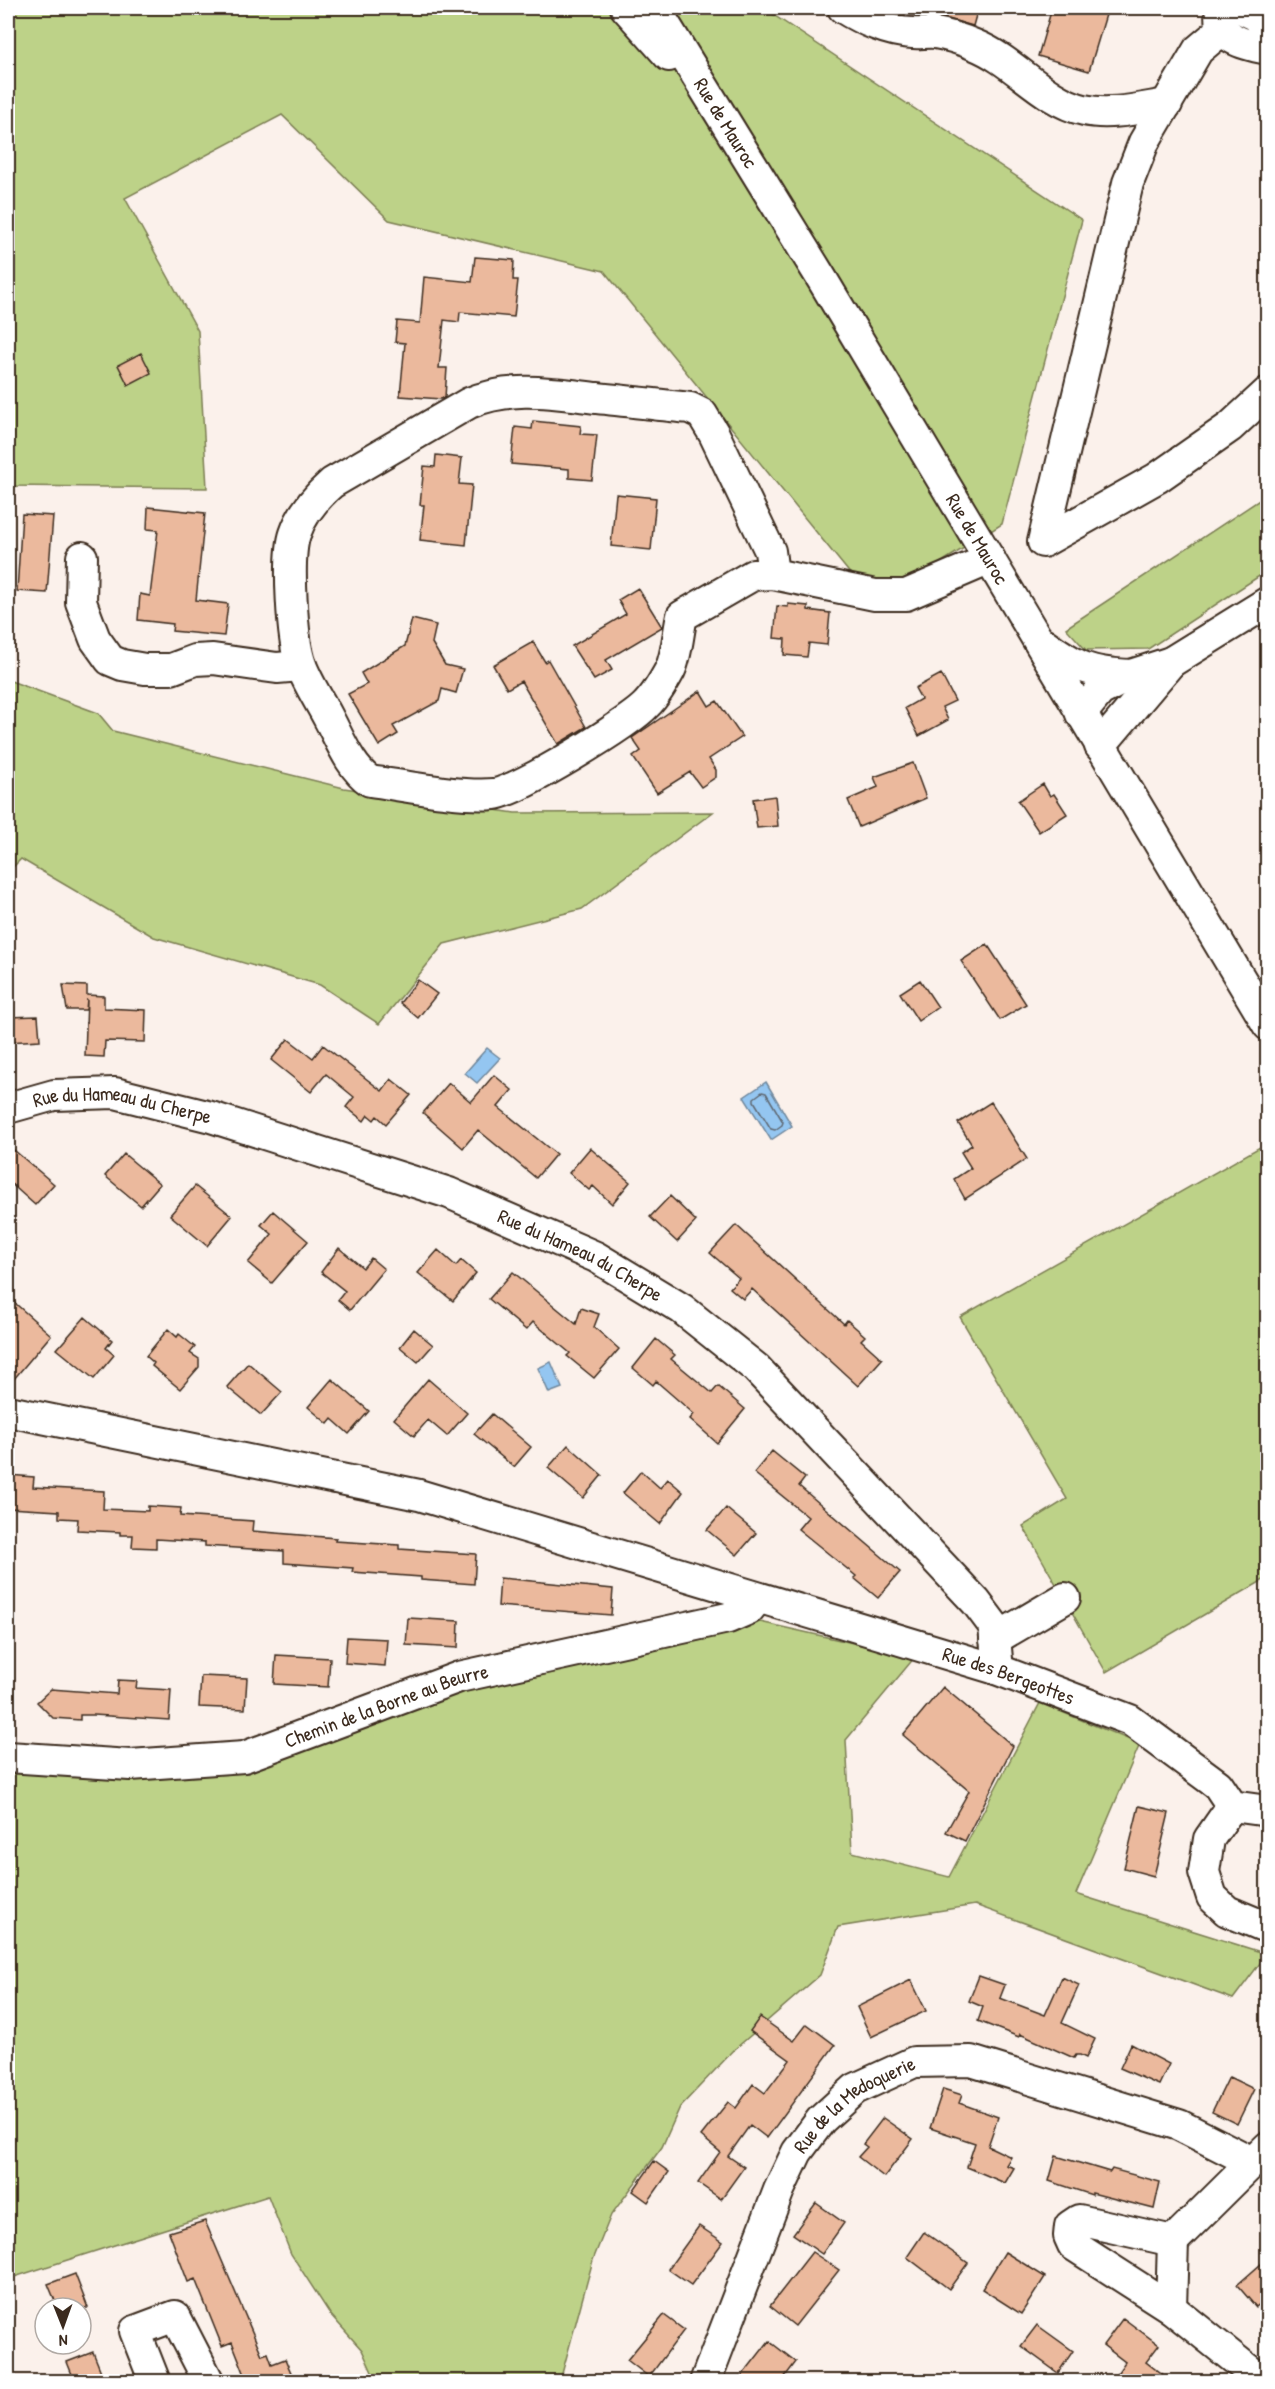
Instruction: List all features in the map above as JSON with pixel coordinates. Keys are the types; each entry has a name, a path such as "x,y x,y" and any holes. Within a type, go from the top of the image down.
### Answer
{"street":[{"path":"626,8 668,56 684,55"},
{"name":"Rue de Mauroc","path":"655,8 990,559 1268,1025"},
{"path":"843,8 871,22 910,33 934,33 973,44 1012,65 1048,94 1068,105 1088,111 1112,111 1167,104"},
{"path":"1226,12 1198,50 1144,142 1128,183 1043,543 1157,478 1230,427 1268,392"},
{"path":"1226,12 1257,15 1267,31"},
{"path":"1226,12 1233,39 1268,49"},
{"path":"772,573 770,551 714,434 702,414 690,408 538,391 495,394 468,403 332,483 318,495 303,515 294,535 291,556 294,639 301,666 361,775 370,781 494,794 510,790 547,770 626,722 648,704 671,668 682,616 753,575 772,573 875,595 906,595 990,559"},
{"path":"82,557 81,602 95,639 110,660 122,665 145,669 171,669 195,660 213,659 277,668 301,666"},
{"path":"1081,714 1100,691 1131,675 1171,662 1268,602"},
{"path":"1037,639 1071,663 1100,674 1131,675"},
{"path":"1100,746 1171,662"},
{"name":"Rue du Hameau du Cherpe","path":"8,1108 54,1095 115,1093 211,1117 449,1193 596,1257 682,1309 756,1368 976,1602 994,1626 996,1670"},
{"path":"8,1411 419,1495 758,1598"},
{"name":"Rue des Bergeottes","path":"758,1598 996,1670 1130,1720 1218,1785 1232,1806"},
{"name":"Chemin de la Borne au Beurre","path":"8,1757 130,1765 244,1757 459,1677 728,1618 749,1609 758,1598"},
{"path":"995,1639 1065,1599"},
{"path":"1268,1811 1232,1806 1209,1839 1204,1872 1212,1897 1227,1911 1268,1928"},
{"name":"Rue de la Medoquerie","path":"705,2382 779,2190 797,2152 821,2120 855,2089 914,2062 971,2061 1179,2126 1260,2155"},
{"path":"1171,2308 1173,2241 1260,2155"},
{"path":"1173,2241 1079,2220 1070,2226 1069,2236 1073,2245 1171,2308 1258,2374"},
{"path":"155,2382 135,2331 175,2316 209,2382"}],"green space":[{"path":"8,8 763,8 1082,220 1002,524 907,584 852,576 604,271 389,220 282,115 125,198 198,331 207,488 8,486"},
{"path":"1267,495 1267,571 1148,649 1086,650 1066,628"},
{"path":"8,680 98,713 113,731 344,788 515,813 713,812 582,909 444,944 379,1024 320,985 154,937 21,859 8,872"},
{"path":"1267,1143 1267,1578 1106,1672 1023,1526 1067,1499 960,1317"},
{"path":"760,1622 915,1657 846,1740 852,1852 949,1877 1040,1703 1140,1744 1076,1894 1267,1954 1233,1999 975,1905 838,1927 820,1975 735,2049 680,2107 662,2147 611,2215 593,2260 560,2381 376,2381 362,2350 330,2314 291,2254 268,2196 8,2279 8,1757 244,1757 459,1677"}],"water":[{"path":"487,1048 500,1058 477,1083 465,1073"},
{"path":"766,1082 792,1126 771,1140 744,1097"},
{"path":"551,1362 562,1388 549,1393 538,1368"}],"building":[{"path":"907,8 978,8 973,26 938,16 919,16 906,12"},
{"path":"1052,8 1108,8 1089,71 1038,56"},
{"path":"475,257 514,260 513,280 518,280 514,317 460,312 459,322 444,320 439,368 447,368 445,397 441,399 400,396 405,343 395,342 397,321 420,323 424,277 472,282"},
{"path":"141,353 151,373 128,385 118,365"},
{"path":"533,421 581,426 580,434 597,435 592,480 569,478 569,469 511,464 515,427 532,429"},
{"path":"436,455 462,458 459,484 472,485 466,545 420,540 424,505 420,505 424,466 435,467"},
{"path":"616,494 656,498 651,550 611,546"},
{"path":"148,507 205,513 196,600 228,604 224,636 172,631 173,624 138,620 140,594 150,596 158,530 147,529"},
{"path":"22,514 53,516 47,593 17,591"},
{"path":"638,588 662,627 606,660 612,670 594,680 572,646 626,614 618,600"},
{"path":"788,604 808,606 808,610 830,613 827,645 809,643 807,657 784,655 785,639 774,638 777,606 788,607"},
{"path":"412,619 436,625 432,643 445,665 463,669 456,693 442,689 439,701 393,726 398,734 379,746 348,694 367,684 361,673 405,646"},
{"path":"533,642 545,662 548,660 586,727 558,744 521,681 507,689 493,665"},
{"path":"941,674 955,701 942,707 948,720 919,736 905,708 921,699 915,688"},
{"path":"700,691 709,706 717,701 742,737 709,759 716,770 716,777 701,787 690,772 657,793 633,757 641,751 632,738"},
{"path":"913,763 926,798 859,827 848,800 878,787 874,777"},
{"path":"1043,784 1050,796 1054,794 1067,814 1039,832 1018,801"},
{"path":"775,796 778,826 757,828 753,799"},
{"path":"987,944 1026,1004 1000,1020 961,961"},
{"path":"418,980 437,994 418,1018 400,1003"},
{"path":"920,980 938,1007 918,1021 900,993"},
{"path":"63,985 87,986 87,995 104,996 104,1008 146,1010 145,1042 105,1041 104,1057 85,1056 87,999 86,1010 67,1010"},
{"path":"38,1016 40,1040 8,1042 8,1017"},
{"path":"288,1039 313,1058 323,1045 382,1091 391,1079 411,1095 386,1124 377,1116 374,1120 368,1115 364,1121 346,1107 354,1097 326,1074 311,1092 271,1060"},
{"path":"494,1075 512,1090 498,1107 556,1154 536,1178 478,1130 463,1148 423,1113 449,1083 471,1102"},
{"path":"991,1102 1027,1159 965,1199 954,1179 971,1168 961,1152 972,1145 958,1123"},
{"path":"8,1145 54,1184 35,1205 8,1181"},
{"path":"590,1148 630,1182 612,1204 593,1186 589,1190 569,1173"},
{"path":"124,1154 160,1184 141,1206 105,1176"},
{"path":"195,1186 232,1216 207,1246 170,1215"},
{"path":"670,1196 696,1221 677,1242 650,1217"},
{"path":"273,1211 308,1241 272,1283 248,1263 272,1234 261,1225"},
{"path":"736,1225 844,1324 847,1320 865,1336 861,1340 882,1359 858,1386 752,1289 743,1299 730,1288 739,1278 710,1253"},
{"path":"339,1248 363,1268 371,1258 384,1269 350,1310 338,1300 345,1291 321,1272"},
{"path":"438,1250 456,1266 461,1260 476,1273 453,1301 418,1273"},
{"path":"513,1272 576,1324 581,1308 599,1314 594,1327 619,1349 594,1378 567,1356 570,1353 533,1322 526,1330 489,1299"},
{"path":"8,1297 51,1335 8,1386"},
{"path":"85,1317 112,1340 106,1348 114,1355 94,1379 57,1349"},
{"path":"168,1329 177,1337 179,1334 195,1347 190,1353 199,1359 199,1367 180,1389 152,1366 154,1363 146,1356"},
{"path":"414,1329 433,1345 418,1362 400,1347"},
{"path":"656,1339 675,1355 671,1359 712,1393 718,1386 745,1409 717,1443 690,1419 694,1414 656,1381 653,1385 633,1368"},
{"path":"248,1363 282,1392 261,1415 227,1387"},
{"path":"332,1379 369,1411 349,1434 332,1419 328,1424 308,1407"},
{"path":"428,1379 467,1413 447,1436 428,1420 414,1436 394,1419"},
{"path":"492,1414 531,1447 514,1467 474,1434"},
{"path":"568,1445 602,1475 583,1498 548,1468"},
{"path":"772,1451 805,1478 799,1486 900,1572 878,1598 854,1578 856,1576 798,1529 808,1517 754,1473"},
{"path":"641,1471 660,1488 668,1479 683,1492 660,1524 623,1493"},
{"path":"8,1475 34,1477 33,1487 104,1491 103,1509 148,1511 148,1506 181,1508 180,1516 253,1521 252,1531 336,1538 335,1541 399,1545 399,1549 476,1554 474,1584 352,1572 353,1568 284,1563 284,1551 205,1546 205,1542 156,1539 156,1548 132,1547 133,1535 120,1535 120,1532 77,1530 78,1519 59,1518 59,1511 8,1508"},
{"path":"726,1508 756,1533 737,1555 707,1530"},
{"path":"500,1578 613,1589 611,1615 498,1606"},
{"path":"408,1618 459,1621 458,1648 406,1645"},
{"path":"347,1637 387,1639 385,1666 345,1663"},
{"path":"276,1655 330,1658 328,1687 274,1684"},
{"path":"201,1676 247,1678 245,1709 199,1707"},
{"path":"118,1680 137,1681 136,1688 171,1690 169,1720 94,1715 80,1715 80,1720 53,1718 37,1702 51,1689 117,1694"},
{"path":"943,1687 1013,1746 965,1841 946,1832 969,1791 903,1735"},
{"path":"1139,1806 1169,1813 1154,1876 1124,1868"},
{"path":"979,1976 1005,1985 1000,1998 1045,2015 1062,1977 1079,1985 1062,2023 1095,2039 1086,2058 1076,2055 1074,2058 1020,2034 1019,2037 978,2021 983,2007 969,2001"},
{"path":"911,1980 926,2011 871,2037 857,2007"},
{"path":"760,2017 794,2041 807,2024 835,2045 767,2138 750,2125 728,2156 744,2167 721,2199 698,2183 720,2152 701,2136 728,2102 736,2108 753,2084 765,2093 790,2060 750,2031"},
{"path":"1131,2044 1169,2064 1159,2085 1120,2068"},
{"path":"1229,2077 1254,2089 1237,2124 1212,2112"},
{"path":"943,2089 962,2095 959,2103 998,2117 988,2146 1011,2157 1006,2165 1014,2168 1005,2183 967,2167 975,2143 930,2128"},
{"path":"883,2118 913,2139 884,2177 858,2157 867,2147 863,2144"},
{"path":"1056,2156 1110,2172 1112,2169 1160,2182 1154,2209 1092,2193 1092,2195 1049,2181"},
{"path":"654,2161 669,2172 648,2202 633,2191"},
{"path":"816,2203 844,2223 822,2254 793,2234"},
{"path":"205,2221 262,2355 268,2353 272,2364 285,2359 292,2375 279,2382 232,2382 245,2375 232,2342 222,2346 195,2279 188,2282 169,2232"},
{"path":"699,2226 723,2242 691,2285 668,2269"},
{"path":"924,2232 968,2263 949,2289 907,2257"},
{"path":"812,2252 839,2270 795,2326 770,2306"},
{"path":"1005,2252 1045,2277 1021,2314 982,2289"},
{"path":"1268,2258 1268,2297 1256,2307 1237,2285"},
{"path":"75,2274 83,2296 53,2296 48,2284"},
{"path":"664,2315 684,2330 649,2377 627,2360"},
{"path":"1123,2318 1159,2345 1146,2362 1172,2382 1111,2382 1125,2362 1103,2345"},
{"path":"1037,2325 1073,2351 1058,2373 1021,2346"},
{"path":"769,2341 796,2362 781,2382 737,2382"},
{"path":"93,2352 105,2382 75,2382 67,2362 83,2356 93,2356"}]}
